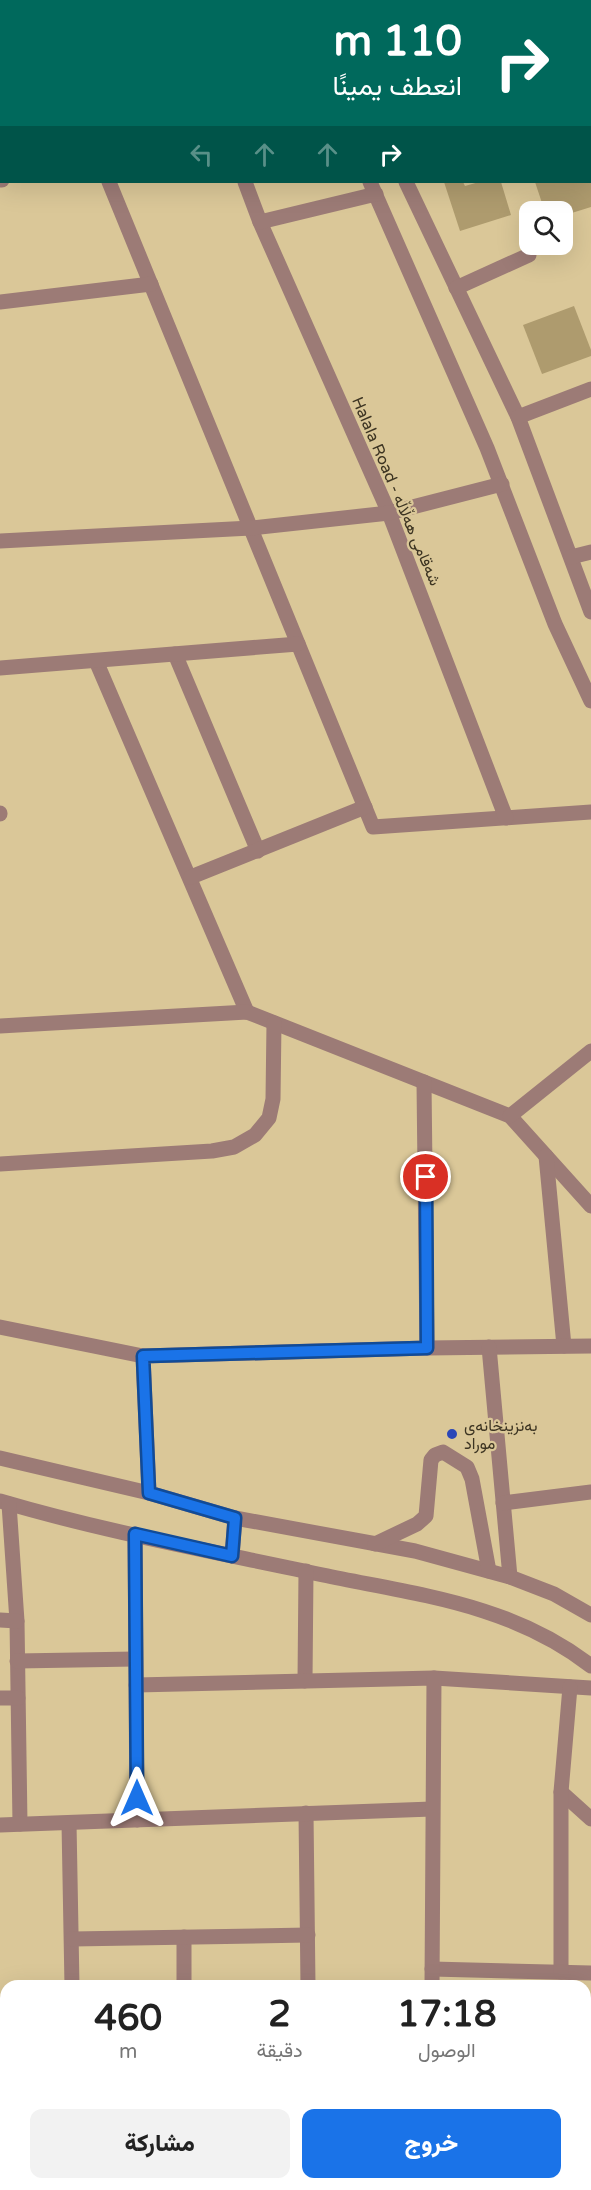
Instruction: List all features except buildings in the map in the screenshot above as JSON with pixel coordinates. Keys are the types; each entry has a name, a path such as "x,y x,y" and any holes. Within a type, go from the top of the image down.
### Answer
{"street":[{"path":"109,183 373,827 591,812"},
{"name":"Halala Road - شەقامی هەڵاڵە","path":"245,183 260,222 389,513 506,818"},
{"path":"406,183 518,417 591,612"},
{"path":"260,222 373,188 502,484 555,624 591,701"},
{"path":"456,288 529,255"},
{"path":"0,302 151,284"},
{"path":"518,417 591,389"},
{"path":"0,541 251,528 389,513 502,484"},
{"path":"571,556 591,552"},
{"path":"0,668 298,644"},
{"path":"175,654 258,850"},
{"path":"96,661 191,877 247,1012"},
{"path":"191,877 365,807"},
{"path":"0,1026 247,1012 510,1116 591,1206"},
{"path":"0,1164 212,1151 234,1147 255,1135 269,1118 273,1099 274,1023"},
{"path":"510,1116 591,1051"},
{"path":"424,1082 427,1348"},
{"path":"546,1156 564,1346"},
{"path":"0,1327 143,1356 591,1346"},
{"path":"489,1347 510,1576"},
{"path":"143,1356 149,1493"},
{"path":"375,1544 417,1524 426,1516 431,1460 435,1455 443,1452 466,1467 472,1479 489,1571"},
{"path":"0,1458 149,1493 235,1518 415,1551 510,1576 554,1594 591,1615"},
{"path":"503,1503 591,1492"},
{"path":"20,1824 17,1621 5,1509 135,1534 461,1604 502,1616 542,1634 571,1650 591,1666"},
{"path":"232,1556 235,1518"},
{"path":"135,1534 137,1820"},
{"path":"305,1681 306,1571"},
{"path":"0,1620 17,1621"},
{"path":"17,1661 135,1659"},
{"path":"136,1685 434,1678 591,1688"},
{"path":"432,1980 434,1678"},
{"path":"561,1972 561,1792 570,1687"},
{"path":"0,1698 18,1698"},
{"path":"561,1792 591,1819"},
{"path":"0,1825 432,1809"},
{"path":"306,1814 308,1980"},
{"path":"69,1822 72,1980"},
{"path":"72,1939 308,1935"},
{"path":"184,1937 184,1980"},
{"path":"432,1969 591,1973"}],"place":[{"name":"بەنزینخانەی موراد","path":"452,1434"}],"route":[{"path":"137,1798 135,1534 232,1556 235,1518 149,1493 143,1356 427,1348 426,1177"}]}
